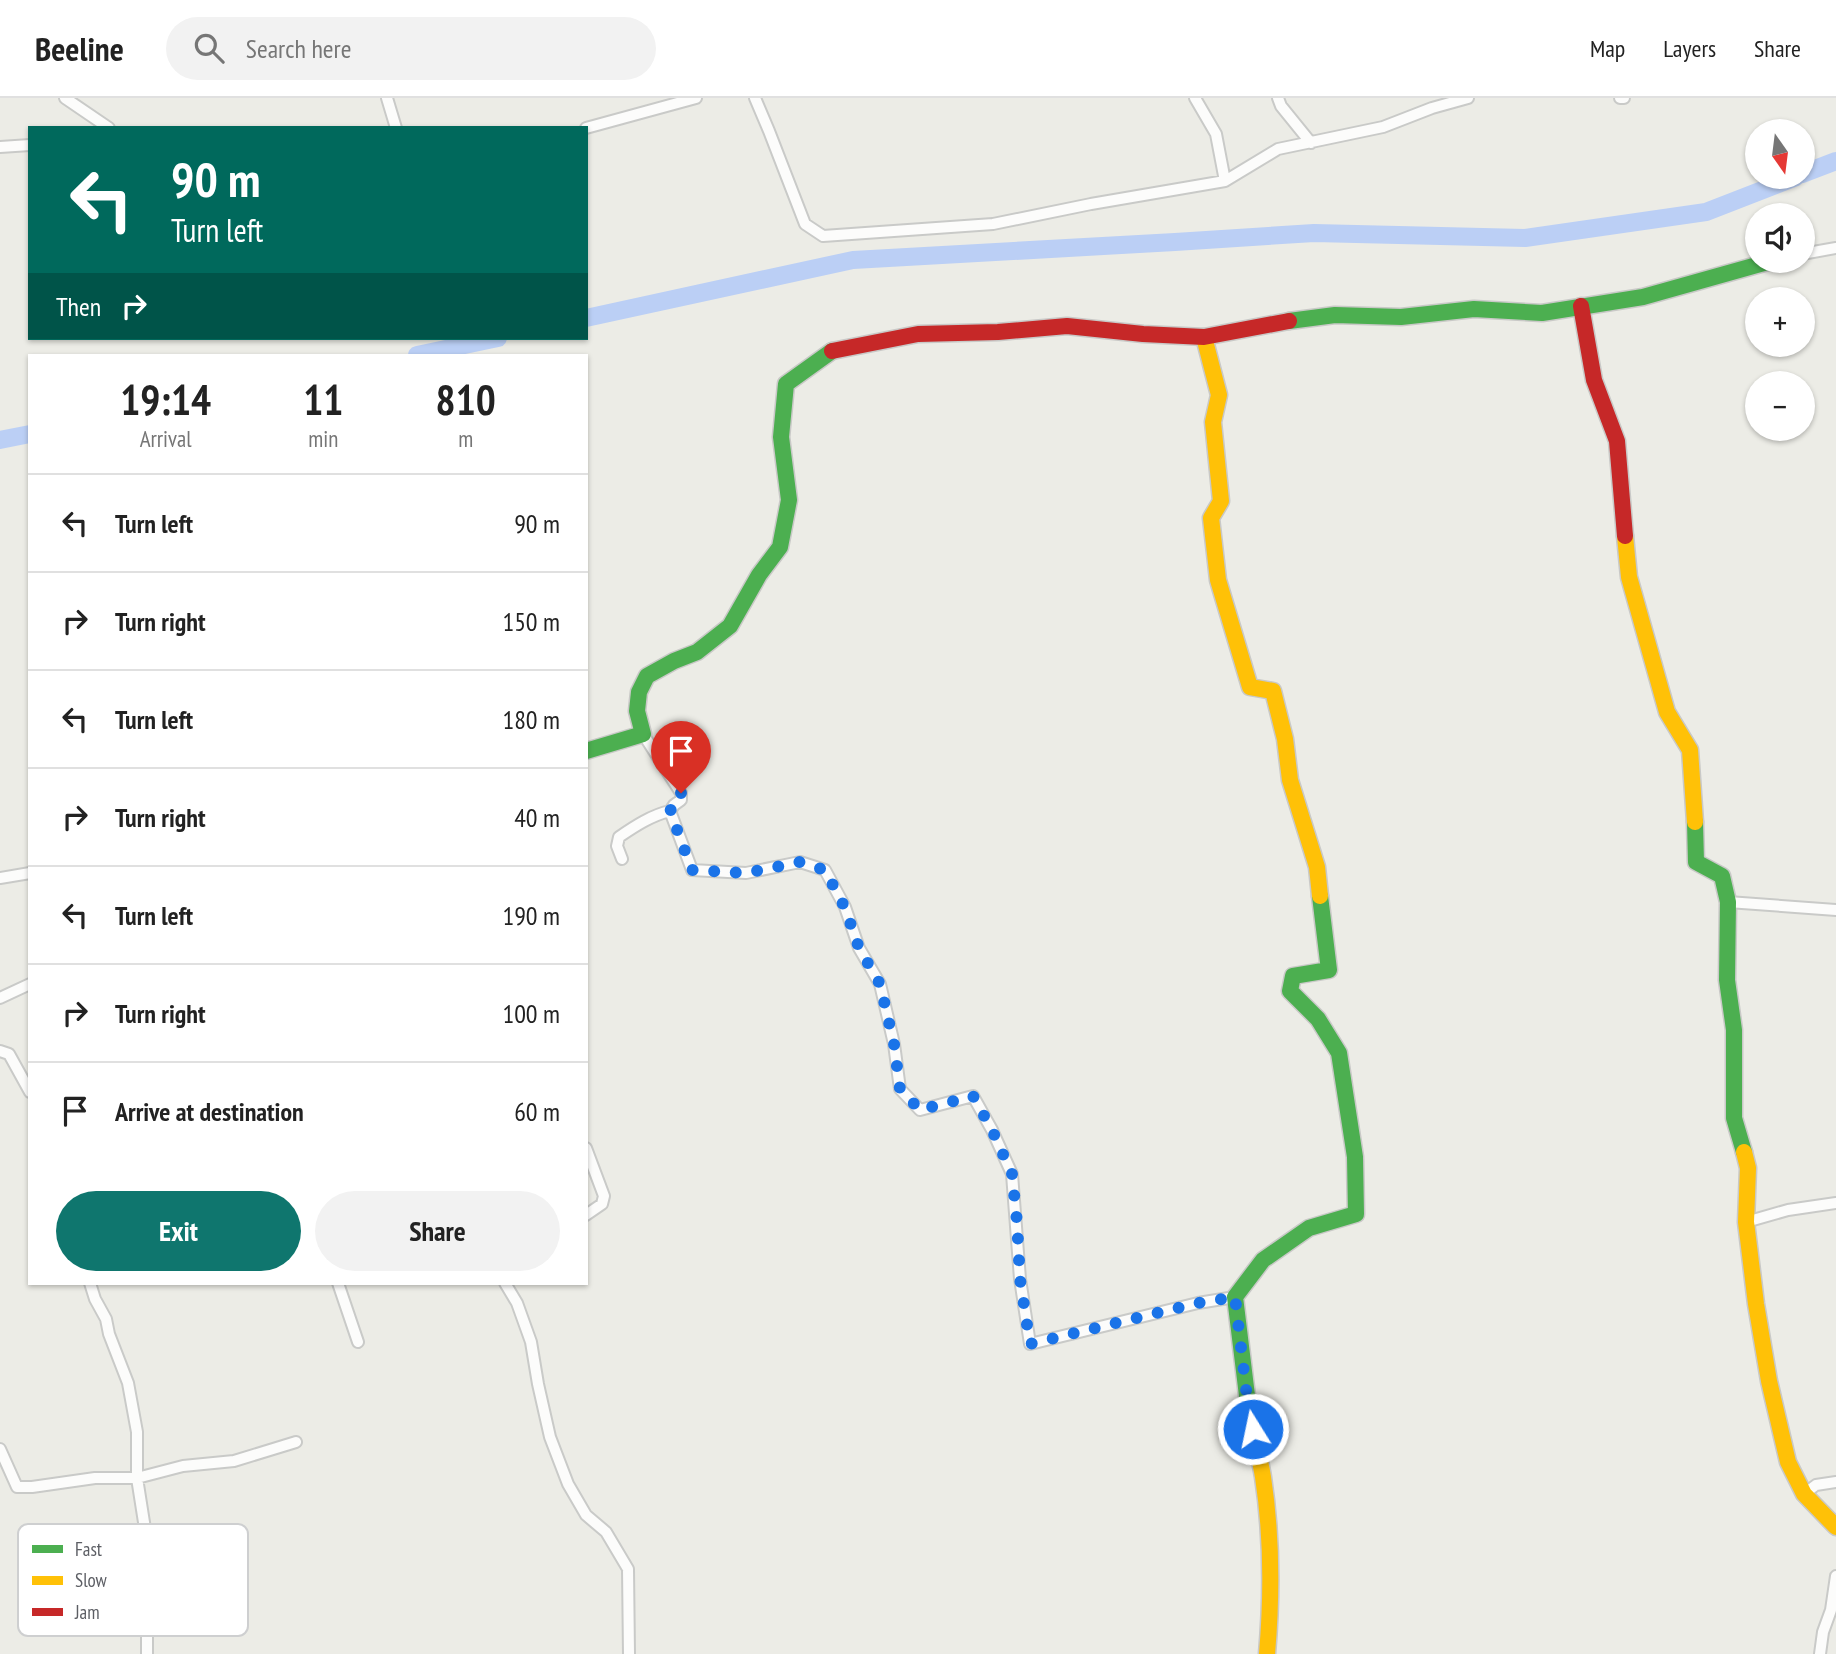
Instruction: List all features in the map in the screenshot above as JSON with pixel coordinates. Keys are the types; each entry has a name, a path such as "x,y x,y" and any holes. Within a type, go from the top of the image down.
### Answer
{"street":[{"path":"65,98 106,126"},
{"path":"387,98 395,126"},
{"path":"588,127 695,98"},
{"path":"755,98 805,224 823,236 993,223 1225,181 1278,149 1382,127 1468,98"},
{"path":"1195,98 1216,134 1225,181"},
{"path":"1278,98 1281,106 1311,142"},
{"path":"0,147 28,145"},
{"path":"1815,252 1836,248"},
{"path":"622,859 617,846 619,837 646,820 670,811 681,800 681,793 643,734 637,711 639,692 647,676 697,652 730,626 759,575 780,547 789,500 781,437 786,384 831,351 918,334 998,332 1067,326 1204,337 1268,324 1335,315 1401,317 1474,309 1542,313 1643,296 1745,268"},
{"path":"1581,306 1594,380 1617,441 1629,577 1667,712 1690,750 1696,862 1722,876 1728,902 1727,980 1734,1030 1734,1118 1748,1168 1746,1222 1769,1381 1788,1462 1804,1494 1836,1527"},
{"path":"670,811 692,870 746,873 800,862 825,870 845,908 859,948 880,984 894,1044 900,1089 920,1110 973,1096 1012,1174 1020,1279 1030,1344 1198,1303 1235,1297 1263,1260 1309,1228 1356,1214 1355,1157 1339,1053 1318,1019 1290,991 1293,976 1329,970 1317,867 1290,780 1285,740 1273,691 1250,687 1218,580 1210,518 1221,501 1213,422 1219,395 1204,337"},
{"path":"588,750 643,734"},
{"path":"0,878 28,873"},
{"path":"1728,902 1836,910"},
{"path":"0,998 28,985"},
{"path":"0,1051 9,1054 28,1088"},
{"path":"588,1153 604,1196 603,1204 588,1214"},
{"path":"1746,1222 1788,1210 1836,1203"},
{"path":"91,1285 106,1319 128,1383 137,1432 137,1478 144,1524"},
{"path":"339,1285 359,1342"},
{"path":"506,1285 517,1303 531,1342 537,1384 550,1437 568,1484 586,1515 606,1532 628,1569 629,1654"},
{"path":"1235,1297 1248,1406 1263,1477 1270,1551 1271,1610 1267,1654"},
{"path":"0,1449 17,1487 32,1487 95,1478 137,1478 183,1466 234,1461 296,1442"},
{"path":"1804,1494 1816,1485 1836,1482"},
{"path":"1820,1654 1836,1576"},
{"path":"1823,1632 1836,1631"},
{"path":"147,1636 147,1654"}],"waterway":[{"path":"1815,169 1836,161"},
{"path":"588,318 853,260 1314,233 1525,238 1706,212 1765,189"},
{"path":"422,354 488,340"},
{"path":"0,440 28,434"}],"traffic: fast":[{"path":"1289,321 1335,315 1401,317 1474,309 1542,313 1643,297 1745,268"},
{"path":"588,750 643,734 637,711 639,692 647,676 697,652 730,626 759,575 780,547 789,500 781,437 786,384 832,351"},
{"path":"1695,822 1696,862 1722,876 1728,902 1727,980 1734,1030 1734,1118 1744,1152"},
{"path":"1248,1404 1235,1297 1263,1260 1309,1228 1356,1214 1355,1157 1339,1053 1318,1019 1290,991 1293,976 1329,970 1320,896"}],"traffic: slow":[{"path":"1204,337 1219,395 1213,422 1221,501 1211,518 1218,580 1250,687 1273,691 1285,739 1290,780 1317,867 1320,896"},
{"path":"1625,536 1629,577 1667,712 1690,750 1695,822"},
{"path":"1744,1152 1748,1168 1746,1222 1756,1304 1769,1381 1788,1462 1804,1494 1836,1527"},
{"path":"1248,1404 1263,1477 1270,1543 1267,1654"}],"traffic: jam":[{"path":"1581,306 1594,380 1617,441 1625,536"},
{"path":"832,351 918,334 998,332 1067,326 1204,337 1289,321"}],"route":[{"path":"681,793 681,800 670,811 692,870 746,873 800,862 825,870 845,908 859,948 880,984 894,1044 900,1089 920,1110 973,1096 1012,1174 1020,1279 1030,1344 1198,1303 1235,1297 1253,1429"}]}
